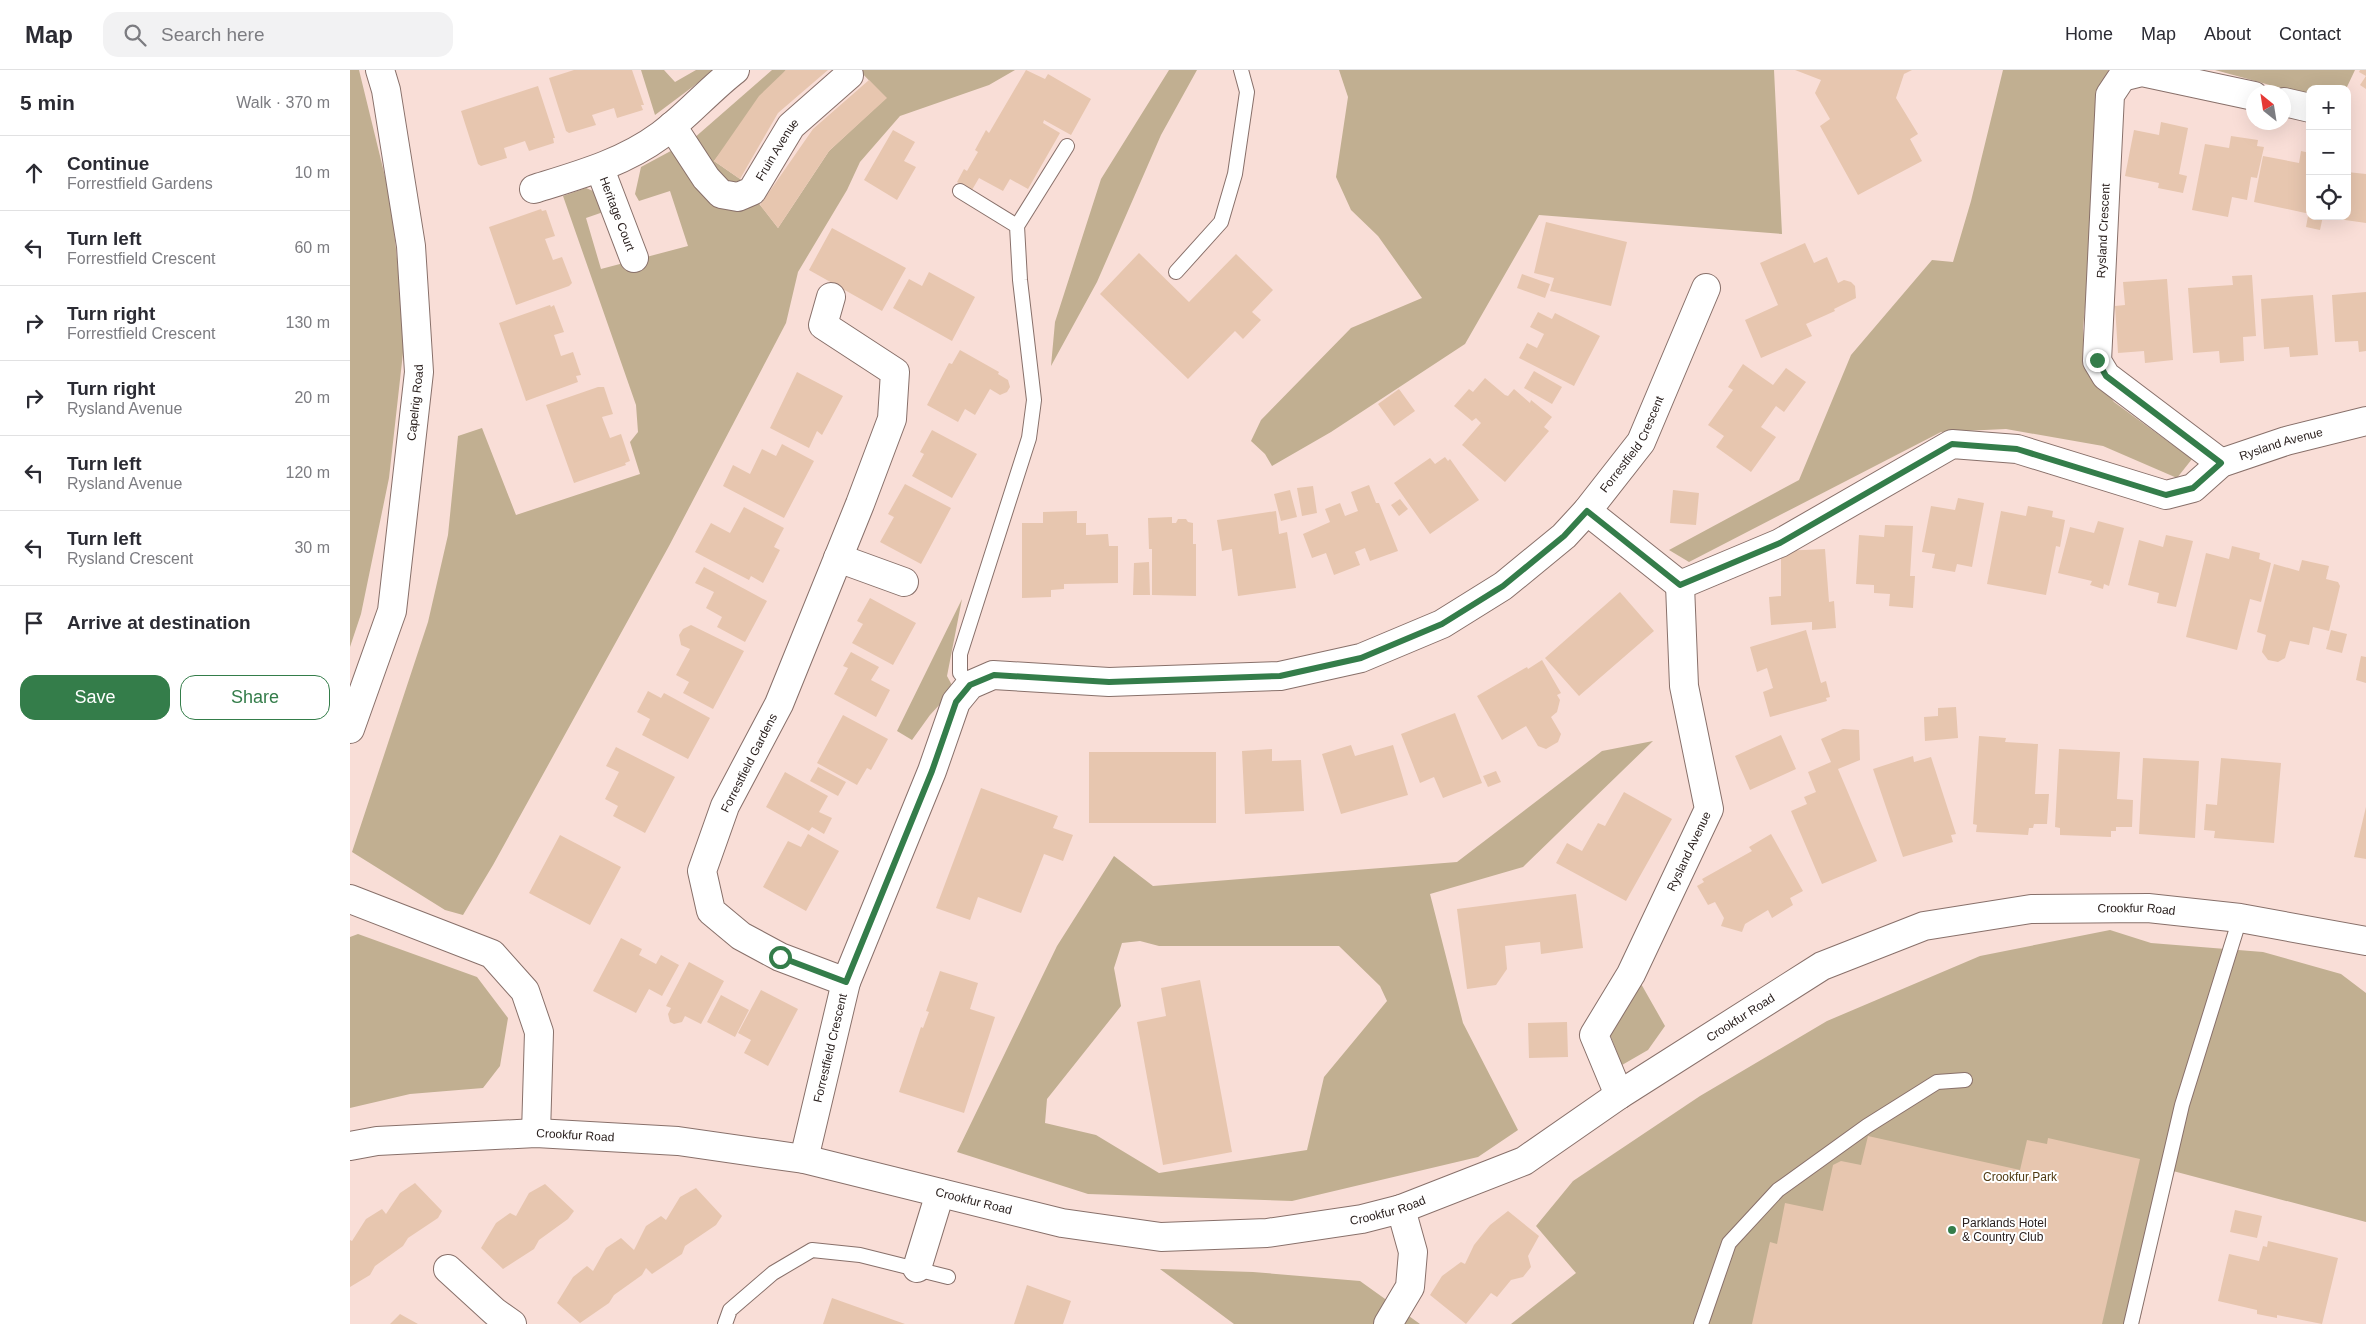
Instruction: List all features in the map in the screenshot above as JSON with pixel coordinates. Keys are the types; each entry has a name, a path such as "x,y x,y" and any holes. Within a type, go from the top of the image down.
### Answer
{"street":[{"name":"Capelrig Road","path":"350,729 392,611 420,372 411,246 386,90 380,70"},
{"path":"534,189 600,168 627,156 672,126 718,83 736,70"},
{"name":"Rysland Crescent","path":"2221,463 2106,376 2097,360 2110,95 2122,77 2142,72 2246,94"},
{"name":"Fruin Avenue","path":"672,126 706,178 721,194 738,196 752,191 791,126 849,75"},
{"path":"2291,104 2306,107"},
{"name":"Heritage Court","path":"600,168 634,258"},
{"name":"Forrestfield Crescent","path":"804,1159 846,982 932,771 956,702 970,685 994,675 1109,682 1280,676 1361,658 1442,624 1503,586 1564,536 1587,511 1641,442 1706,288"},
{"name":"Forrestfield Gardens","path":"831,297 823,325 896,372 892,419 779,704 724,806 702,871 711,911 740,936 780,957 846,982"},
{"name":"Rysland Avenue","path":"1620,1095 1594,1035 1631,974 1709,810 1684,686 1680,585 1780,543 1952,444 2017,449 2166,495 2193,488 2221,463 2286,441 2366,421"},
{"path":"1587,511 1680,585"},
{"path":"838,558 904,582"},
{"path":"350,900 492,954 525,991 539,1032 536,1133"},
{"name":"Crookfur Road","path":"350,1146 377,1142 536,1133 678,1141 804,1159 1062,1223 1161,1237 1267,1233 1362,1219 1400,1209 1524,1161 1620,1095 1822,966 1924,926 2031,909 2148,908 2240,918 2364,942"},
{"path":"917,1268 940,1193"},
{"path":"1388,1324 1410,1287 1413,1252 1400,1209"},
{"path":"448,1269 495,1312 512,1324"}],"lane":[{"path":"1176,272 1221,222 1235,174 1247,92 1242,70"},
{"path":"970,685 960,674 960,654 1029,438 1034,400 1020,280 1018,226 1067,146"},
{"path":"960,190 1018,226"},
{"path":"2131,1324 2182,1105 2240,918"},
{"path":"1701,1324 1729,1243 1778,1190 1867,1126 1937,1082 1965,1080"},
{"path":"725,1324 730,1310 773,1273 812,1250 860,1255 948,1277"}],"green space":[{"path":"350,70 359,70 391,201 405,335 389,478 361,614 350,647"},
{"path":"641,70 664,70 675,82 696,70 715,70 655,115"},
{"path":"772,70 786,70 714,161 740,179 778,228 829,151 886,98 859,70 1015,70 989,85 900,116 860,162 847,190 798,272 786,323 669,546 493,865 463,915 445,910 352,852 428,622 448,535 458,436 482,428 516,515 640,474 630,442 638,432 636,405 563,196 586,188 605,196 609,210 586,218 601,269 688,246 670,191 639,201 635,194 641,167 693,139"},
{"path":"1169,70 1197,70 1161,135 1097,282 1051,366 1055,322 1101,179"},
{"path":"1339,70 1774,70 1782,234 1539,215 1465,344 1331,432 1272,466 1265,454 1251,441 1261,420 1351,328 1422,298 1378,236 1351,210 1336,177 1348,97"},
{"path":"2003,70 2108,70 2083,328 2084,364 2114,402 2192,459 2177,478 2103,446 2006,429 1941,432 1689,562 1669,550 1799,480 1851,355 1932,260 1953,262 1971,201"},
{"path":"2215,70 2355,70 2348,85 2306,85 2306,95 2291,91 2291,85 2270,85"},
{"path":"962,599 947,676 954,689 930,715 912,740 897,731"},
{"path":"1653,741 1523,867 1430,894 1463,1023 1518,1130 1478,1157 1292,1201 1088,1194 957,1152 1057,946 1114,856 1153,886 1457,862 1602,751","holes":["1140,941 1159,946 1339,946 1380,986 1387,1001 1324,1077 1307,1150 1159,1173 1096,1135 1045,1123 1047,1099 1121,1006 1114,968 1122,943"]},
{"name":"Crookfur Park","path":"2110,930 2151,943 2263,952 2341,974 2366,993 2366,1222 2173,1171 2139,1324 1511,1324 1576,1273 1536,1226 1573,1181 1700,1096 1827,1021 1980,956"},
{"path":"358,934 477,977 508,1018 500,1066 483,1088 410,1094 350,1108 350,937"},
{"path":"1640,982 1665,1026 1648,1050 1622,1065 1609,1032"},
{"path":"1160,1269 1253,1272 1360,1281 1420,1324 1234,1324"}],"building":[{"path":"574,70 632,70 644,105 641,105 643,110 617,118 614,108 592,115 596,125 569,133 566,131 549,78"},
{"path":"786,70 828,70 778,113 740,179 714,161 759,96"},
{"path":"1026,70 1045,79 1048,74 1091,99 1071,135 1044,120 1043,123 1060,133 1028,189 1010,179 1003,191 979,178 972,190 957,182 964,169 967,171 978,152 975,150 986,130 989,133"},
{"path":"1795,70 1912,70 1904,74 1896,98 1918,134 1910,139 1922,161 1858,195 1820,126 1830,119 1815,93 1821,80"},
{"path":"2360,70 2366,70 2366,76 2359,72"},
{"path":"2366,76 2366,89 2360,85"},
{"path":"869,80 887,98 829,151 778,228 760,205 813,129"},
{"path":"538,86 555,138 553,138 554,143 529,151 525,141 504,148 507,158 481,166 478,164 461,111"},
{"path":"2161,122 2188,128 2179,174 2187,176 2183,193 2158,188 2159,183 2125,176 2134,130 2159,135"},
{"path":"893,130 915,142 904,161 916,167 897,200 864,180"},
{"path":"2231,136 2258,140 2257,146 2264,147 2257,178 2251,177 2247,200 2232,197 2228,217 2192,210 2205,144 2229,148"},
{"path":"2301,151 2306,152 2306,213 2254,202 2263,156 2299,163"},
{"path":"2351,172 2366,174 2366,223 2345,220 2351,220"},
{"path":"541,209 542,211 546,210 555,236 545,239 553,260 562,257 572,283 569,286 516,305 489,227"},
{"path":"2307,220 2322,220 2320,230 2306,227"},
{"path":"1546,222 1627,242 1611,306 1550,291 1554,278 1534,273"},
{"path":"832,228 906,268 882,311 809,270"},
{"path":"1805,243 1814,263 1827,257 1838,283 1844,280 1851,282 1855,286 1856,298 1834,309 1835,311 1806,324 1812,336 1761,358 1745,320 1778,305 1760,263"},
{"path":"1139,253 1189,302 1236,254 1273,290 1252,312 1261,320 1243,339 1235,331 1188,379 1100,294"},
{"path":"929,272 975,297 952,341 893,308 909,279 922,286"},
{"path":"1522,274 1550,284 1545,298 1517,288"},
{"path":"2252,275 2256,336 2243,337 2244,361 2220,363 2219,351 2193,353 2188,288 2233,285 2232,276"},
{"path":"2167,279 2173,360 2145,363 2144,351 2118,353 2115,306 2125,305 2123,282"},
{"path":"2366,292 2366,351 2359,352 2358,341 2335,342 2332,295"},
{"path":"2313,295 2318,355 2290,357 2289,347 2264,349 2261,299"},
{"path":"550,305 551,307 554,305 564,332 554,335 561,356 573,352 581,375 576,376 578,382 526,401 499,323"},
{"path":"1538,312 1552,319 1555,313 1600,336 1574,386 1519,358 1527,343 1537,348 1544,334 1530,327"},
{"path":"960,350 999,372 998,374 1008,380 1010,387 1007,392 1000,395 990,389 975,415 965,409 958,422 927,405 949,363 952,364"},
{"path":"1743,364 1773,385 1786,368 1806,382 1784,412 1776,406 1761,427 1776,437 1751,472 1716,447 1724,436 1708,425 1733,390 1728,387"},
{"path":"1534,371 1562,387 1552,404 1524,388"},
{"path":"797,372 843,396 822,435 817,431 809,448 770,428"},
{"path":"1485,378 1505,395 1508,396 1514,389 1530,403 1531,400 1552,417 1544,427 1549,431 1505,482 1462,445 1481,423 1476,418 1472,421 1454,406 1469,389 1473,392"},
{"path":"598,387 604,387 613,414 602,417 610,438 621,434 630,461 625,463 626,465 574,483 546,405"},
{"path":"1399,389 1415,411 1394,426 1378,404"},
{"path":"932,430 977,454 952,498 912,476 924,454 920,452"},
{"path":"782,444 814,461 784,518 723,486 733,465 750,474 762,449 776,456"},
{"path":"1445,457 1448,461 1450,459 1479,500 1430,534 1394,483 1430,458 1435,464"},
{"path":"905,484 951,508 921,564 880,542 894,517 888,514"},
{"path":"1369,485 1376,503 1379,503 1398,551 1370,561 1365,548 1355,552 1360,565 1334,575 1326,553 1312,558 1303,534 1330,522 1325,509 1340,503 1345,516 1358,511 1351,492"},
{"path":"1313,486 1317,513 1302,516 1297,488"},
{"path":"1290,490 1297,517 1281,521 1274,494"},
{"path":"1673,490 1699,493 1696,525 1670,523"},
{"path":"1958,498 1984,503 1972,567 1957,564 1955,572 1932,568 1935,554 1922,552 1931,506 1955,510"},
{"path":"1400,499 1408,509 1399,516 1391,505"},
{"path":"2028,506 2053,511 2052,517 2065,520 2060,547 2056,546 2046,595 1987,584 2001,511 2026,516"},
{"path":"744,507 784,528 774,547 780,550 763,583 751,576 749,580 695,552 711,523 730,533"},
{"path":"1077,511 1077,523 1086,523 1086,535 1108,534 1109,546 1118,546 1118,583 1064,584 1064,589 1051,590 1051,597 1022,598 1022,523 1043,523 1043,512"},
{"path":"1276,511 1279,534 1287,532 1296,588 1238,596 1232,549 1222,551 1217,520"},
{"path":"1172,517 1172,523 1176,523 1178,519 1186,519 1188,522 1193,523 1193,544 1196,544 1196,596 1152,595 1152,549 1149,549 1148,518"},
{"path":"2098,521 2124,528 2109,586 2104,584 2103,589 2090,585 2092,581 2058,573 2070,527 2094,533"},
{"path":"1885,525 1913,526 1910,576 1915,576 1913,608 1889,606 1890,594 1874,593 1874,585 1856,584 1859,535 1884,537"},
{"path":"2166,535 2193,541 2176,607 2157,603 2159,593 2128,585 2139,540 2163,547"},
{"path":"2232,546 2260,553 2259,559 2271,563 2261,602 2250,599 2237,650 2186,637 2206,553 2229,559"},
{"path":"1825,549 1829,602 1834,601 1836,628 1812,630 1812,622 1771,625 1769,597 1781,596 1781,551"},
{"path":"2302,560 2329,566 2326,579 2338,582 2340,586 2329,631 2313,627 2309,645 2290,641 2285,658 2278,662 2268,660 2262,652 2266,635 2257,632 2274,564 2299,571"},
{"path":"1149,562 1150,595 1133,595 1134,563"},
{"path":"704,567 767,601 745,642 717,627 722,617 706,608 714,592 695,583"},
{"path":"1620,592 1654,631 1579,696 1545,658"},
{"path":"870,598 916,623 893,665 852,643 863,624 857,621"},
{"path":"691,625 744,651 713,709 683,693 689,682 676,675 690,649 681,645 679,635 683,629"},
{"path":"1806,630 1821,683 1826,681 1830,697 1826,698 1827,701 1770,717 1763,692 1773,688 1767,668 1757,672 1750,647"},
{"path":"2331,630 2347,634 2342,653 2326,649"},
{"path":"851,652 879,667 871,680 890,690 876,717 834,694 848,668 843,666"},
{"path":"2361,656 2366,657 2366,683 2356,680"},
{"path":"1542,660 1561,693 1557,695 1560,700 1557,712 1551,717 1561,734 1558,742 1546,749 1538,746 1526,726 1502,740 1477,696"},
{"path":"648,691 661,698 664,693 710,718 688,759 642,735 650,719 637,712"},
{"path":"1956,707 1958,738 1925,741 1924,717 1938,716 1938,708"},
{"path":"1455,713 1482,783 1443,798 1434,777 1420,783 1401,734"},
{"path":"843,715 888,739 871,770 867,768 857,785 817,763"},
{"path":"1843,729 1859,730 1860,760 1838,769 1877,861 1822,884 1791,811 1807,804 1804,797 1816,792 1808,772 1831,762 1821,739"},
{"path":"1781,735 1796,769 1750,790 1735,756"},
{"path":"1979,736 2006,738 2005,742 2038,744 2035,794 2049,794 2047,824 2034,824 2033,828 2029,828 2028,835 1976,832 1977,825 1973,824"},
{"path":"1351,745 1355,756 1393,745 1408,795 1341,814 1322,754"},
{"path":"616,747 675,777 645,833 613,816 618,806 605,799 619,772 606,766"},
{"path":"1272,749 1272,761 1301,760 1304,811 1245,814 1242,751"},
{"path":"2059,749 2120,752 2117,799 2133,800 2132,827 2116,827 2116,831 2111,831 2111,837 2060,835 2060,828 2055,827"},
{"path":"1089,752 1216,752 1216,823 1089,823"},
{"path":"1913,756 1914,762 1931,757 1956,834 1951,835 1953,842 1903,857 1873,769"},
{"path":"2143,758 2199,761 2195,838 2139,834"},
{"path":"2221,758 2281,763 2274,843 2214,838 2215,831 2204,830 2206,804 2217,805"},
{"path":"818,767 846,782 838,796 810,781"},
{"path":"1496,771 1501,782 1488,787 1483,776"},
{"path":"785,772 828,796 819,812 832,818 824,834 812,827 809,831 766,807"},
{"path":"981,788 1058,816 1053,828 1073,835 1063,861 1044,854 1021,913 978,897 970,920 936,908"},
{"path":"1624,792 1672,819 1626,901 1556,863 1567,843 1582,851 1598,823 1605,826"},
{"path":"2366,807 2366,859 2354,857"},
{"path":"808,834 839,851 806,911 763,887 788,841 801,847"},
{"path":"1771,834 1803,891 1790,898 1793,905 1772,918 1768,910 1745,924 1742,932 1721,926 1724,918 1715,902 1708,905 1697,886 1704,882 1702,879 1752,851 1749,847"},
{"path":"560,835 621,867 590,925 529,893"},
{"path":"1576,894 1583,948 1541,954 1540,942 1505,946 1507,969 1496,985 1467,989 1457,909"},
{"path":"621,938 642,949 639,955 656,964 661,955 679,965 662,996 649,989 636,1013 593,991"},
{"path":"689,962 724,981 701,1024 685,1016 682,1022 674,1024 670,1022 668,1014 671,1008 666,1006"},
{"path":"940,971 978,983 970,1009 995,1017 964,1113 899,1092 921,1027 923,1028 929,1012 926,1011"},
{"path":"1200,980 1232,1152 1163,1165 1137,1022 1166,1016 1161,988"},
{"path":"761,990 798,1009 768,1066 744,1053 751,1040 738,1033"},
{"path":"721,995 749,1010 735,1037 707,1022"},
{"path":"1567,1022 1568,1057 1529,1058 1528,1023"},
{"name":"Parklands Hotel & Country Club","path":"1868,1136 2020,1170 2027,1140 2047,1144 2048,1138 2140,1159 2102,1324 1752,1324 1770,1242 1777,1244 1785,1203 1823,1211 1833,1165 1841,1161 1861,1165"},
{"path":"415,1183 442,1211 438,1218 408,1238 403,1246 375,1266 370,1275 350,1287 350,1240 352,1241 366,1219 382,1209 386,1214 400,1193"},
{"path":"545,1184 574,1211 568,1219 539,1240 534,1249 503,1269 481,1248 496,1223 510,1213 516,1216 529,1193"},
{"path":"696,1188 722,1216 716,1225 685,1246 682,1254 652,1274 646,1268 642,1275 614,1295 609,1303 580,1323 557,1303 573,1277 587,1266 593,1271 606,1248 621,1238 634,1250 646,1226 661,1216 666,1220 680,1197"},
{"path":"2235,1210 2262,1216 2257,1238 2230,1232"},
{"path":"1508,1211 1539,1236 1528,1256 1531,1267 1523,1277 1511,1280 1497,1297 1491,1293 1466,1324 1430,1295 1442,1276 1461,1262 1465,1264 1474,1245 1490,1225"},
{"path":"2268,1241 2338,1258 2322,1324 2277,1315 2277,1318 2257,1314 2257,1310 2218,1301 2229,1254 2259,1261 2263,1246 2267,1247"},
{"path":"1027,1285 1071,1301 1063,1324 1014,1324"},
{"path":"832,1298 905,1324 823,1324"},
{"path":"400,1314 418,1324 390,1324"}],"place":[{"name":"Parklands Hotel & Country Club","path":"1952,1230"}],"route":[{"path":"780,957 846,982 932,771 956,702 970,685 994,675 1109,682 1280,676 1361,658 1442,624 1503,586 1564,536 1587,511 1680,585 1780,543 1952,444 2017,449 2166,495 2193,488 2221,463 2106,376 2097,360"}]}
